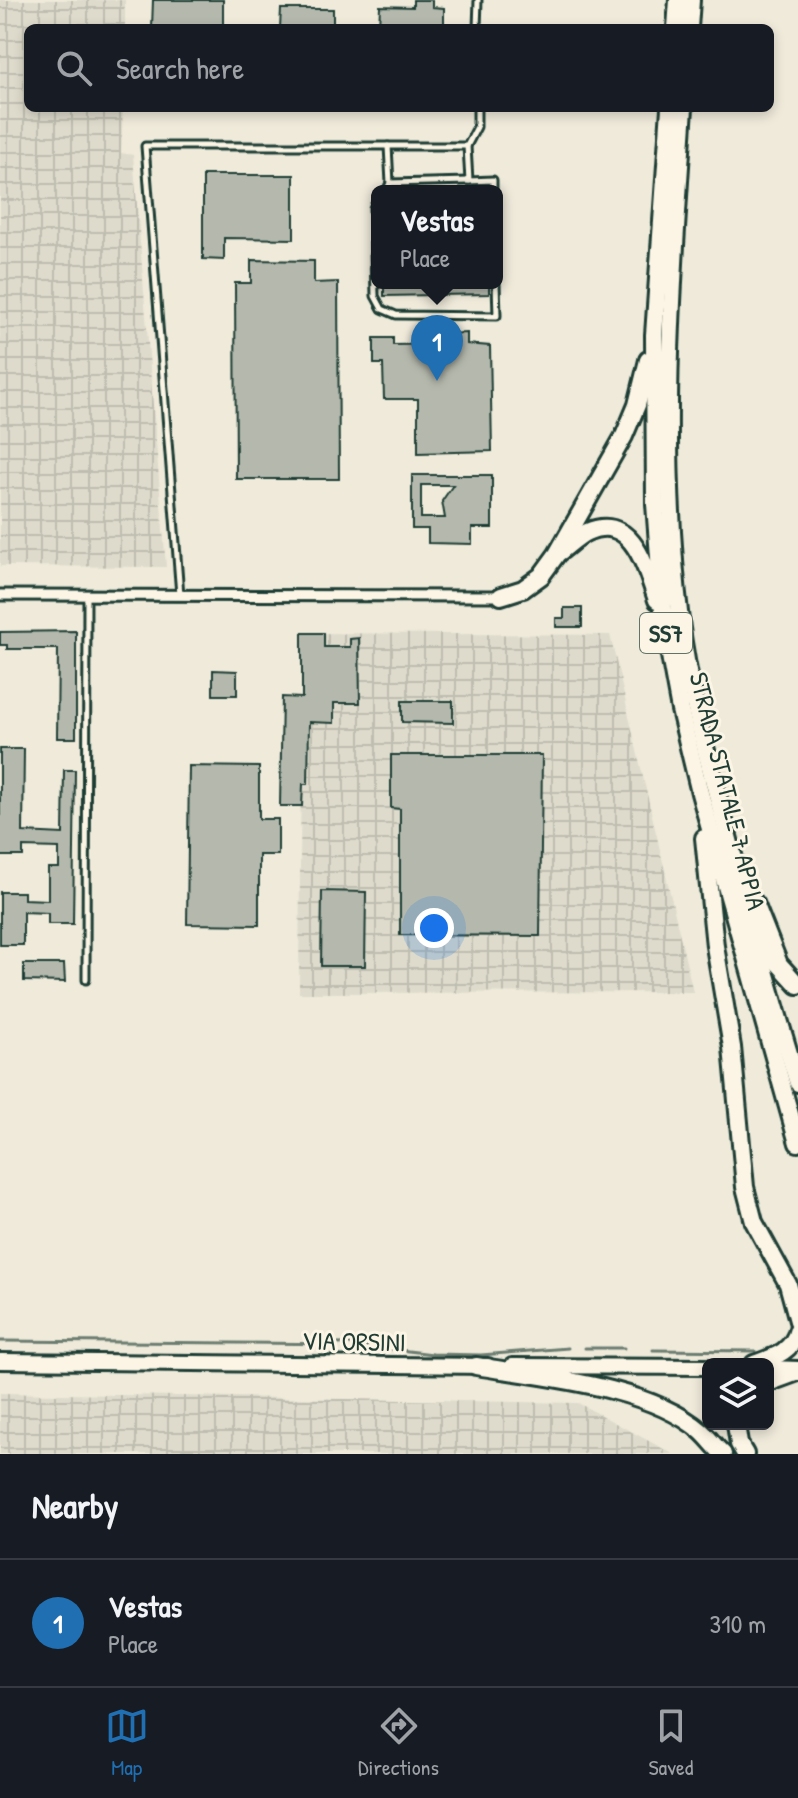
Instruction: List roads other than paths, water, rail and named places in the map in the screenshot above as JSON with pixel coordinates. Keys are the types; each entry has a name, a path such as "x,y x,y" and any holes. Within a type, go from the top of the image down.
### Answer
{"highway":[{"path":"676,24 678,0"},
{"path":"689,24 691,0"},
{"name":"STRADA STATALE 7 APPIA","path":"670,112 654,335 655,504 664,623 700,793 798,1143"},
{"name":"STRADA STATALE 7 APPIA","path":"684,112 669,336 671,503 680,621 694,707 764,971 798,1083"},
{"path":"501,596 523,589 541,576 557,554 624,436 637,405 654,335"},
{"path":"557,554 587,532 609,529 627,536 641,554 664,623"},
{"path":"700,793 715,946 732,1047 745,1187 754,1222 788,1284 798,1321"},
{"path":"724,823 779,964 798,985"},
{"path":"769,1358 786,1351 798,1329"},
{"path":"476,1366 592,1385 644,1401 665,1409 700,1430 723,1454"},
{"path":"774,1380 798,1370"},
{"path":"737,1430 739,1444 745,1454"}],"main road":[{"name":"VIA ORSINI","path":"0,1361 702,1367"},
{"path":"774,1368 798,1370"}],"street":[{"path":"0,595 501,596"}],"lane":[{"path":"477,24 478,0"},
{"path":"469,181 467,146 477,127 477,112"},
{"path":"180,596 145,146 467,146"},
{"path":"388,146 390,183 493,180 493,185"},
{"path":"375,289 382,309 396,315 497,316 496,289"},
{"path":"86,980 87,595"}],"waterway":[{"path":"0,1341 350,1344 433,1354 481,1355 568,1348"},
{"path":"585,1348 624,1348"},
{"path":"653,1350 755,1351"}],"place":[{"name":"Vestas","path":"437,381"}]}
